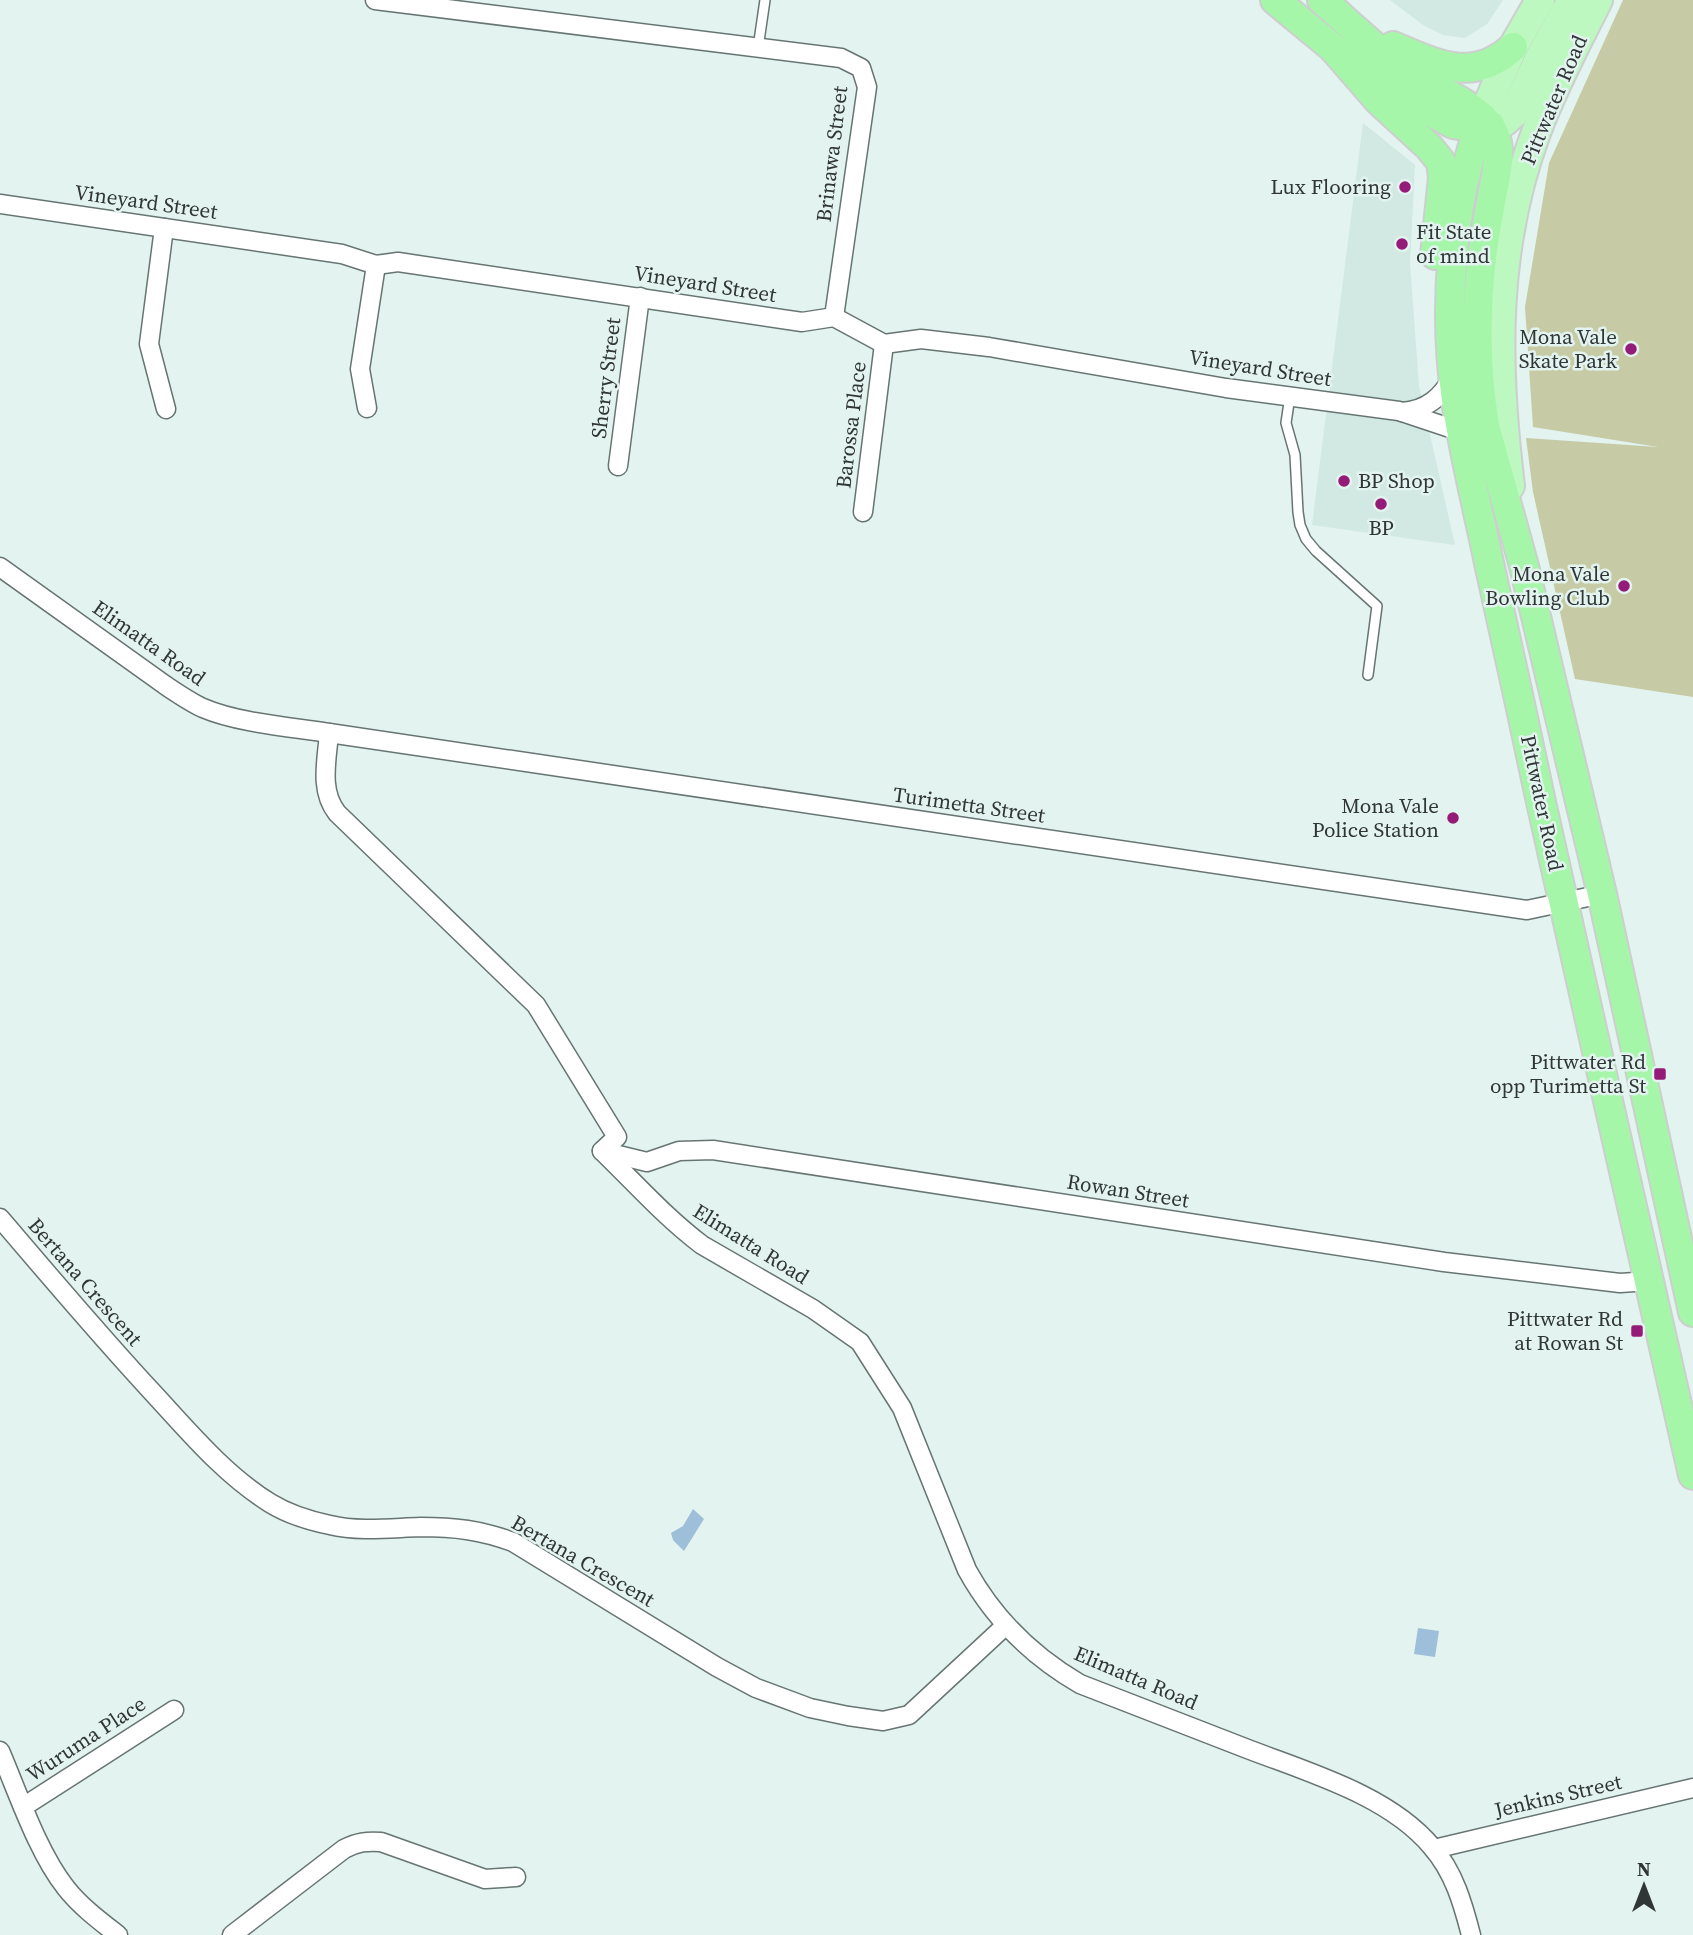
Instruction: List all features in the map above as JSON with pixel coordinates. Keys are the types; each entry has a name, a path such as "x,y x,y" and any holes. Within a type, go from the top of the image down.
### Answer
{"highway":[{"path":"1275,0 1333,48 1407,99 1459,125 1483,123"},
{"path":"1322,0 1399,65 1460,101 1483,123"},
{"path":"1360,32 1419,57 1454,68 1487,65 1501,58 1513,47"},
{"path":"1333,48 1379,101 1429,146 1441,162 1443,178 1436,238 1435,292 1438,323 1453,373"},
{"name":"Pittwater Road","path":"1693,1312 1602,894 1517,537 1492,456 1482,404 1478,348 1479,291 1485,229 1498,149 1495,135 1483,123 1467,174 1454,241 1450,302 1453,373 1462,432 1563,903 1693,1475"}],"main road":[{"name":"Pittwater Road","path":"1540,0 1513,47 1483,123 1504,122 1514,113 1540,57 1572,0"},
{"name":"Pittwater Road","path":"1517,537 1500,373 1501,292 1507,246 1522,176 1536,132 1557,82 1598,0"}],"street":[{"name":"Brinawa Street","path":"375,0 841,58 861,68 867,87 834,317"},
{"name":"Vineyard Street","path":"0,204 342,254 376,265 398,262 805,322 834,317"},
{"path":"164,228 149,344 166,409"},
{"path":"367,408 360,369 376,265"},
{"name":"Sherry Street","path":"618,466 640,297"},
{"path":"834,317 884,344"},
{"name":"Vineyard Street","path":"884,344 921,339 989,347 1226,387 1399,411 1462,432"},
{"name":"Barossa Place","path":"863,512 884,344"},
{"name":"Vineyard Street","path":"1399,411 1416,410 1430,404 1443,394 1453,373"},
{"name":"Elimatta Road","path":"0,567 184,698 232,717 329,733"},
{"path":"329,733 325,780 330,804 536,1006 617,1137 602,1151"},
{"name":"Turimetta Street","path":"329,733 1527,910 1602,894"},
{"name":"Rowan Street","path":"602,1151 647,1162 679,1151 713,1150 1444,1262 1620,1283 1650,1281"},
{"name":"Elimatta Road","path":"602,1151 664,1214 702,1245 813,1308 860,1342 902,1408 977,1589 1005,1626 1028,1647 1080,1684 1369,1798 1391,1811 1434,1849 1462,1899 1471,1935"},
{"name":"Bertana Crescent","path":"0,1219 99,1334 194,1438 246,1486 272,1504 294,1514 349,1529 456,1528 513,1542 705,1661 756,1688 810,1707 869,1719 895,1719 909,1715 1005,1626"},
{"name":"Wuruma Place","path":"23,1807 174,1710"},
{"path":"0,1751 56,1875 67,1890 118,1935"},
{"name":"Jenkins Street","path":"1434,1849 1693,1788"},
{"path":"232,1935 344,1849 356,1843 381,1842 485,1879 516,1877"}],"lane":[{"path":"758,48 765,0"},
{"path":"1290,396 1286,423 1295,455 1300,525 1306,539 1316,551 1377,606 1368,674"}],"shaded area":[{"path":"1390,0 1503,0 1487,24 1465,38 1443,35 1423,25"},
{"path":"1363,123 1415,165 1410,264 1419,386 1455,545 1312,525"}],"green space":[{"path":"1623,0 1693,0 1693,697 1575,679 1533,492 1526,438 1658,447 1533,427 1525,307 1549,163"}],"water":[{"path":"693,1509 704,1519 684,1551 673,1540 671,1533 683,1526"},
{"path":"1418,1628 1439,1631 1435,1657 1414,1654"}],"place":[{"name":"Lux Flooring","path":"1405,187"},
{"name":"Fit State of mind","path":"1402,244"},
{"name":"Mona Vale Skate Park","path":"1631,349"},
{"name":"BP Shop","path":"1344,481"},
{"name":"BP","path":"1381,504"},
{"name":"Mona Vale Bowling Club","path":"1624,586"},
{"name":"Mona Vale Police Station","path":"1453,818"},
{"name":"Pittwater Rd opp Turimetta St","path":"1660,1074"},
{"name":"Pittwater Rd at Rowan St","path":"1637,1331"}]}
